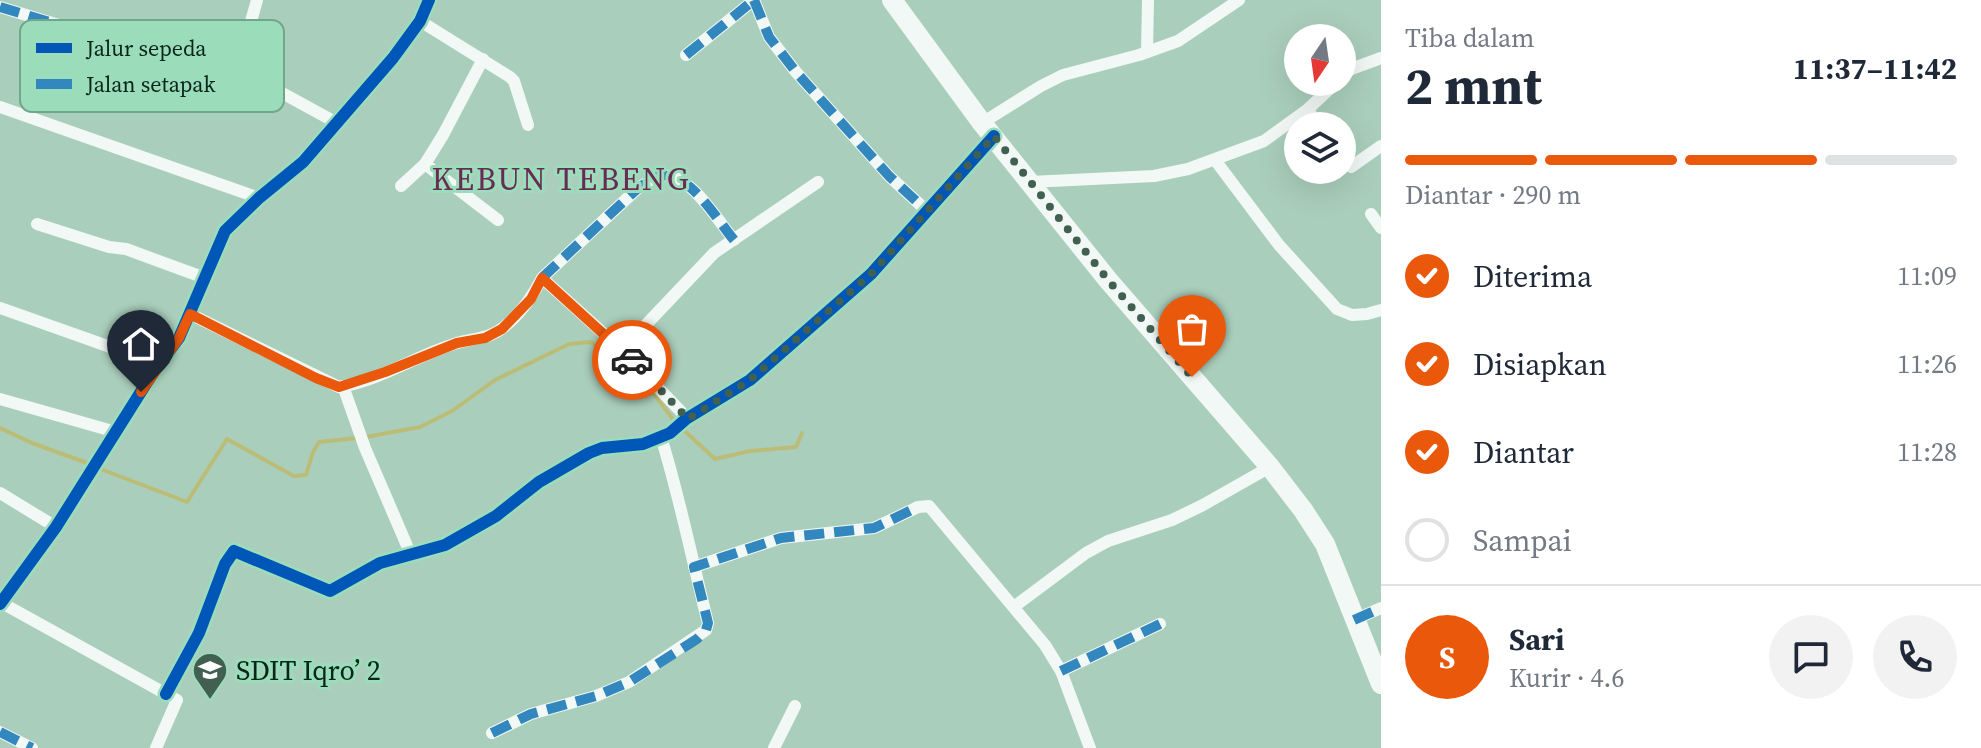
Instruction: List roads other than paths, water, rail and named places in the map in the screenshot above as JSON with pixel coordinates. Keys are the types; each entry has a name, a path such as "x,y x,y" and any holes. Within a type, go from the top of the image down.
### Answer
{"main road":[{"path":"892,0 988,129 1108,280 1270,467 1303,510 1325,544 1381,684"}],"street":[{"path":"251,20 257,0"},
{"path":"156,748 177,700 0,603 56,527 154,371 179,338 225,231 303,162 393,58 420,21 429,0"},
{"path":"686,55 754,0 769,37 796,72 889,176 927,211"},
{"path":"1147,52 1148,0"},
{"path":"166,694 199,633 225,564 234,551 330,591 380,563 445,545 496,516 539,482 589,453 602,448 643,444 666,435 750,380 871,274 927,211 988,129 1041,86 1063,75 1178,41 1239,0"},
{"path":"3,8 43,20"},
{"path":"420,21 514,81 528,125"},
{"path":"1356,67 1381,58"},
{"path":"401,186 425,164 483,59"},
{"path":"284,94 337,123"},
{"path":"1030,182 1154,176 1215,160 1264,141 1322,96"},
{"path":"0,107 259,198"},
{"path":"1356,164 1381,146"},
{"path":"1215,160 1279,245 1337,309 1352,315 1381,310"},
{"path":"425,164 498,220"},
{"path":"190,314 316,378 343,386 457,343 485,338 502,329 531,299 542,278 637,189 654,178 663,175 684,180 734,240"},
{"path":"622,350 714,253 818,182"},
{"path":"1371,214 1381,228"},
{"path":"37,224 109,247 126,249 205,278"},
{"path":"542,278 622,350 687,419"},
{"path":"0,308 161,365"},
{"path":"343,386 365,448 411,555"},
{"path":"0,399 116,432"},
{"path":"492,733 531,714 596,696 629,682 697,639 706,630 708,623 684,532 666,435"},
{"path":"1015,606 1097,547 1203,505 1270,467"},
{"path":"0,493 56,527"},
{"path":"694,567 781,538 874,528 918,507 929,506 1045,645 1061,671 1090,748"},
{"path":"1354,620 1381,608"},
{"path":"1061,671 1160,624"},
{"path":"774,748 795,706"},
{"path":"0,732 32,748"}],"waterway":[{"path":"366,437 420,427 452,411 495,380 569,344 590,342 604,350 655,395 674,421 715,459 750,451 796,447 802,433"},
{"path":"0,428 90,464"},
{"path":"98,468 187,502 227,439 294,476 306,475 319,442 357,438"}],"place":[{"name":"SDIT Iqro’ 2","path":"210,701"}],"district":[{"name":"KEBUN TEBENG","path":"561,179"}]}
